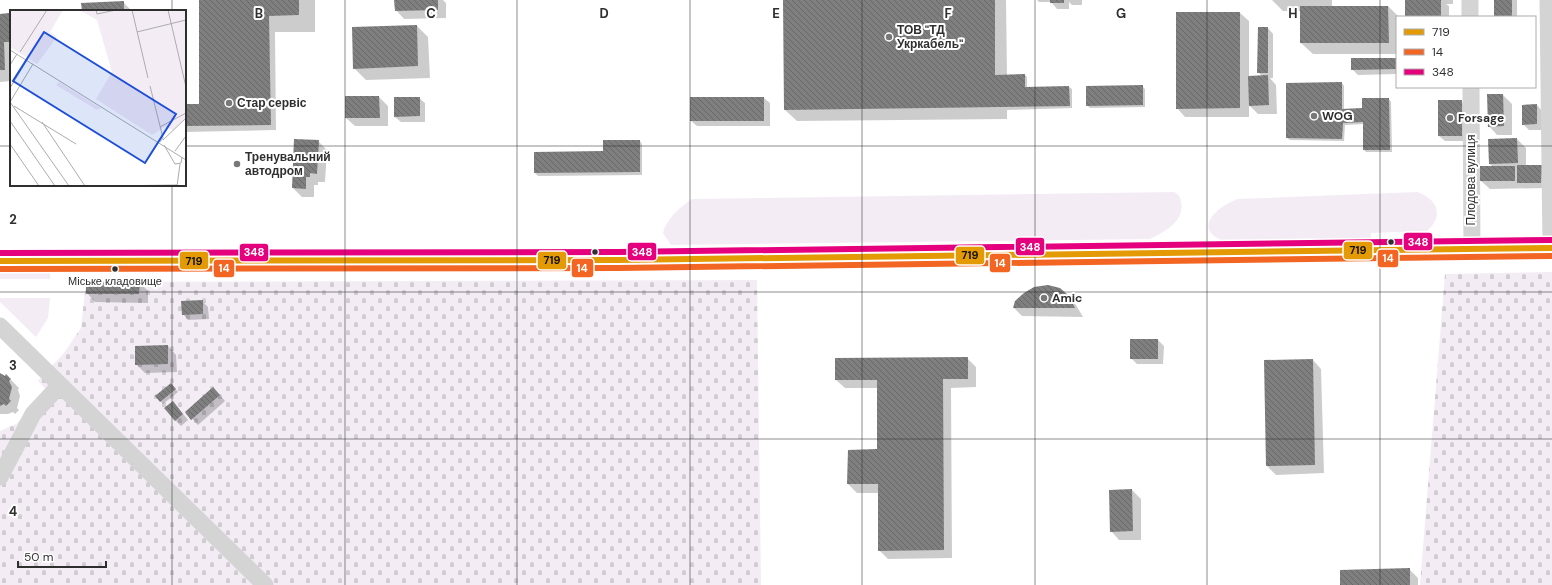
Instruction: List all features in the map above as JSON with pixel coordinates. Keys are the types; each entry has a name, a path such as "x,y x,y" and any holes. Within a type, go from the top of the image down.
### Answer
{"main road":[{"path":"0,261 618,260 1551,248"}],"street":[{"path":"1470,0 1470,16"},
{"path":"1548,0 1551,248"},
{"name":"Плодова вулиця","path":"1471,88 1472,249"},
{"path":"0,326 265,585"},
{"path":"0,477 33,414 60,385"}],"green space":[{"path":"1174,192 1181,200 1180,215 1173,225 1150,239 671,245 663,233 670,218 692,199"},
{"path":"1417,192 1430,199 1436,208 1436,220 1427,231 1371,233 1371,239 1221,240 1213,235 1209,229 1209,223 1217,211 1238,199"},
{"path":"0,271 50,271 50,279 0,279"},
{"path":"1552,272 1552,585 1420,585 1445,274"},
{"name":"Міське кладовище","path":"757,280 761,585 0,585 0,431 18,423 46,389 38,381 64,353 81,328 86,282"},
{"path":"0,298 50,298 48,318 36,337 0,302"}],"building":[{"path":"199,0 299,0 299,15 269,16 271,125 186,126 186,104 199,104"},
{"path":"394,0 438,0 438,10 395,11"},
{"name":"ТОВ \"ТД Укркабель\"","path":"783,0 995,0 995,75 1025,74 1025,87 1069,86 1070,106 784,110"},
{"path":"1050,0 1064,0 1064,3 1050,3"},
{"path":"1405,0 1441,0 1441,16 1405,16"},
{"path":"1494,0 1512,0 1512,16 1494,16"},
{"path":"124,1 124,10 82,10 81,3"},
{"path":"1300,6 1388,6 1389,43 1300,43"},
{"path":"1176,12 1240,12 1240,108 1176,109"},
{"path":"9,13 10,42 4,42 5,70 0,70 0,14"},
{"path":"417,25 418,66 353,69 352,27"},
{"path":"1258,27 1268,27 1268,73 1257,73"},
{"path":"1351,58 1396,58 1396,69 1351,70"},
{"path":"1268,75 1269,105 1249,106 1248,76"},
{"name":"WOG","path":"1342,82 1342,109 1362,108 1362,98 1389,98 1390,150 1363,150 1363,122 1343,123 1342,139 1286,138 1286,83"},
{"path":"1143,85 1143,105 1086,106 1086,86"},
{"path":"1487,94 1503,94 1504,126 1488,127"},
{"path":"345,96 379,96 380,118 345,118"},
{"path":"394,97 420,97 420,116 394,117"},
{"path":"690,97 764,97 764,121 690,121"},
{"name":"Forsage","path":"1438,100 1462,100 1462,136 1438,136"},
{"path":"1537,104 1537,124 1522,125 1522,105"},
{"path":"1517,138 1518,163 1489,164 1488,139"},
{"path":"294,139 319,140 317,174 310,173 310,177 306,177 306,189 292,188"},
{"path":"603,140 640,140 640,172 534,173 534,152 603,151"},
{"path":"1517,165 1542,165 1541,183 1517,183"},
{"path":"1480,166 1515,166 1515,181 1480,181"},
{"path":"140,281 139,294 86,294 86,282"},
{"name":"Amic","path":"1048,285 1060,288 1068,295 1075,308 1013,308 1015,301 1024,293 1034,287"},
{"path":"203,300 203,314 182,315 181,301"},
{"path":"1130,339 1158,339 1158,359 1130,359"},
{"path":"168,345 168,364 135,365 135,346"},
{"path":"968,357 968,379 943,379 944,550 878,551 878,484 847,484 848,450 877,449 877,380 835,380 835,358"},
{"path":"1313,359 1315,465 1266,466 1264,360"},
{"path":"0,373 5,376 6,374 11,379 9,381 12,387 9,399 11,401 6,406 4,404 0,406"},
{"path":"171,383 176,389 160,402 155,396"},
{"path":"213,387 220,395 191,420 185,412"},
{"path":"173,401 183,414 175,421 164,408"},
{"path":"1132,489 1133,531 1110,532 1109,490"},
{"path":"1410,568 1410,585 1340,585 1340,570"}],"transit line":[{"name":"348","path":"0,253 618,252 1552,240"},
{"name":"719","path":"0,261 618,260 1552,248"},
{"name":"14","path":"0,269 618,268 1552,256"}],"place":[{"name":"ТОВ \"ТД Укркабель\"","path":"889,37"},
{"name":"Стар сервіс","path":"229,103"},
{"name":"WOG","path":"1314,116"},
{"name":"Forsage","path":"1450,118"},
{"name":"Тренувальний автодром","path":"237,164"},
{"name":"Міське кладовище","path":"115,269"},
{"name":"Amic","path":"1044,298"}]}
